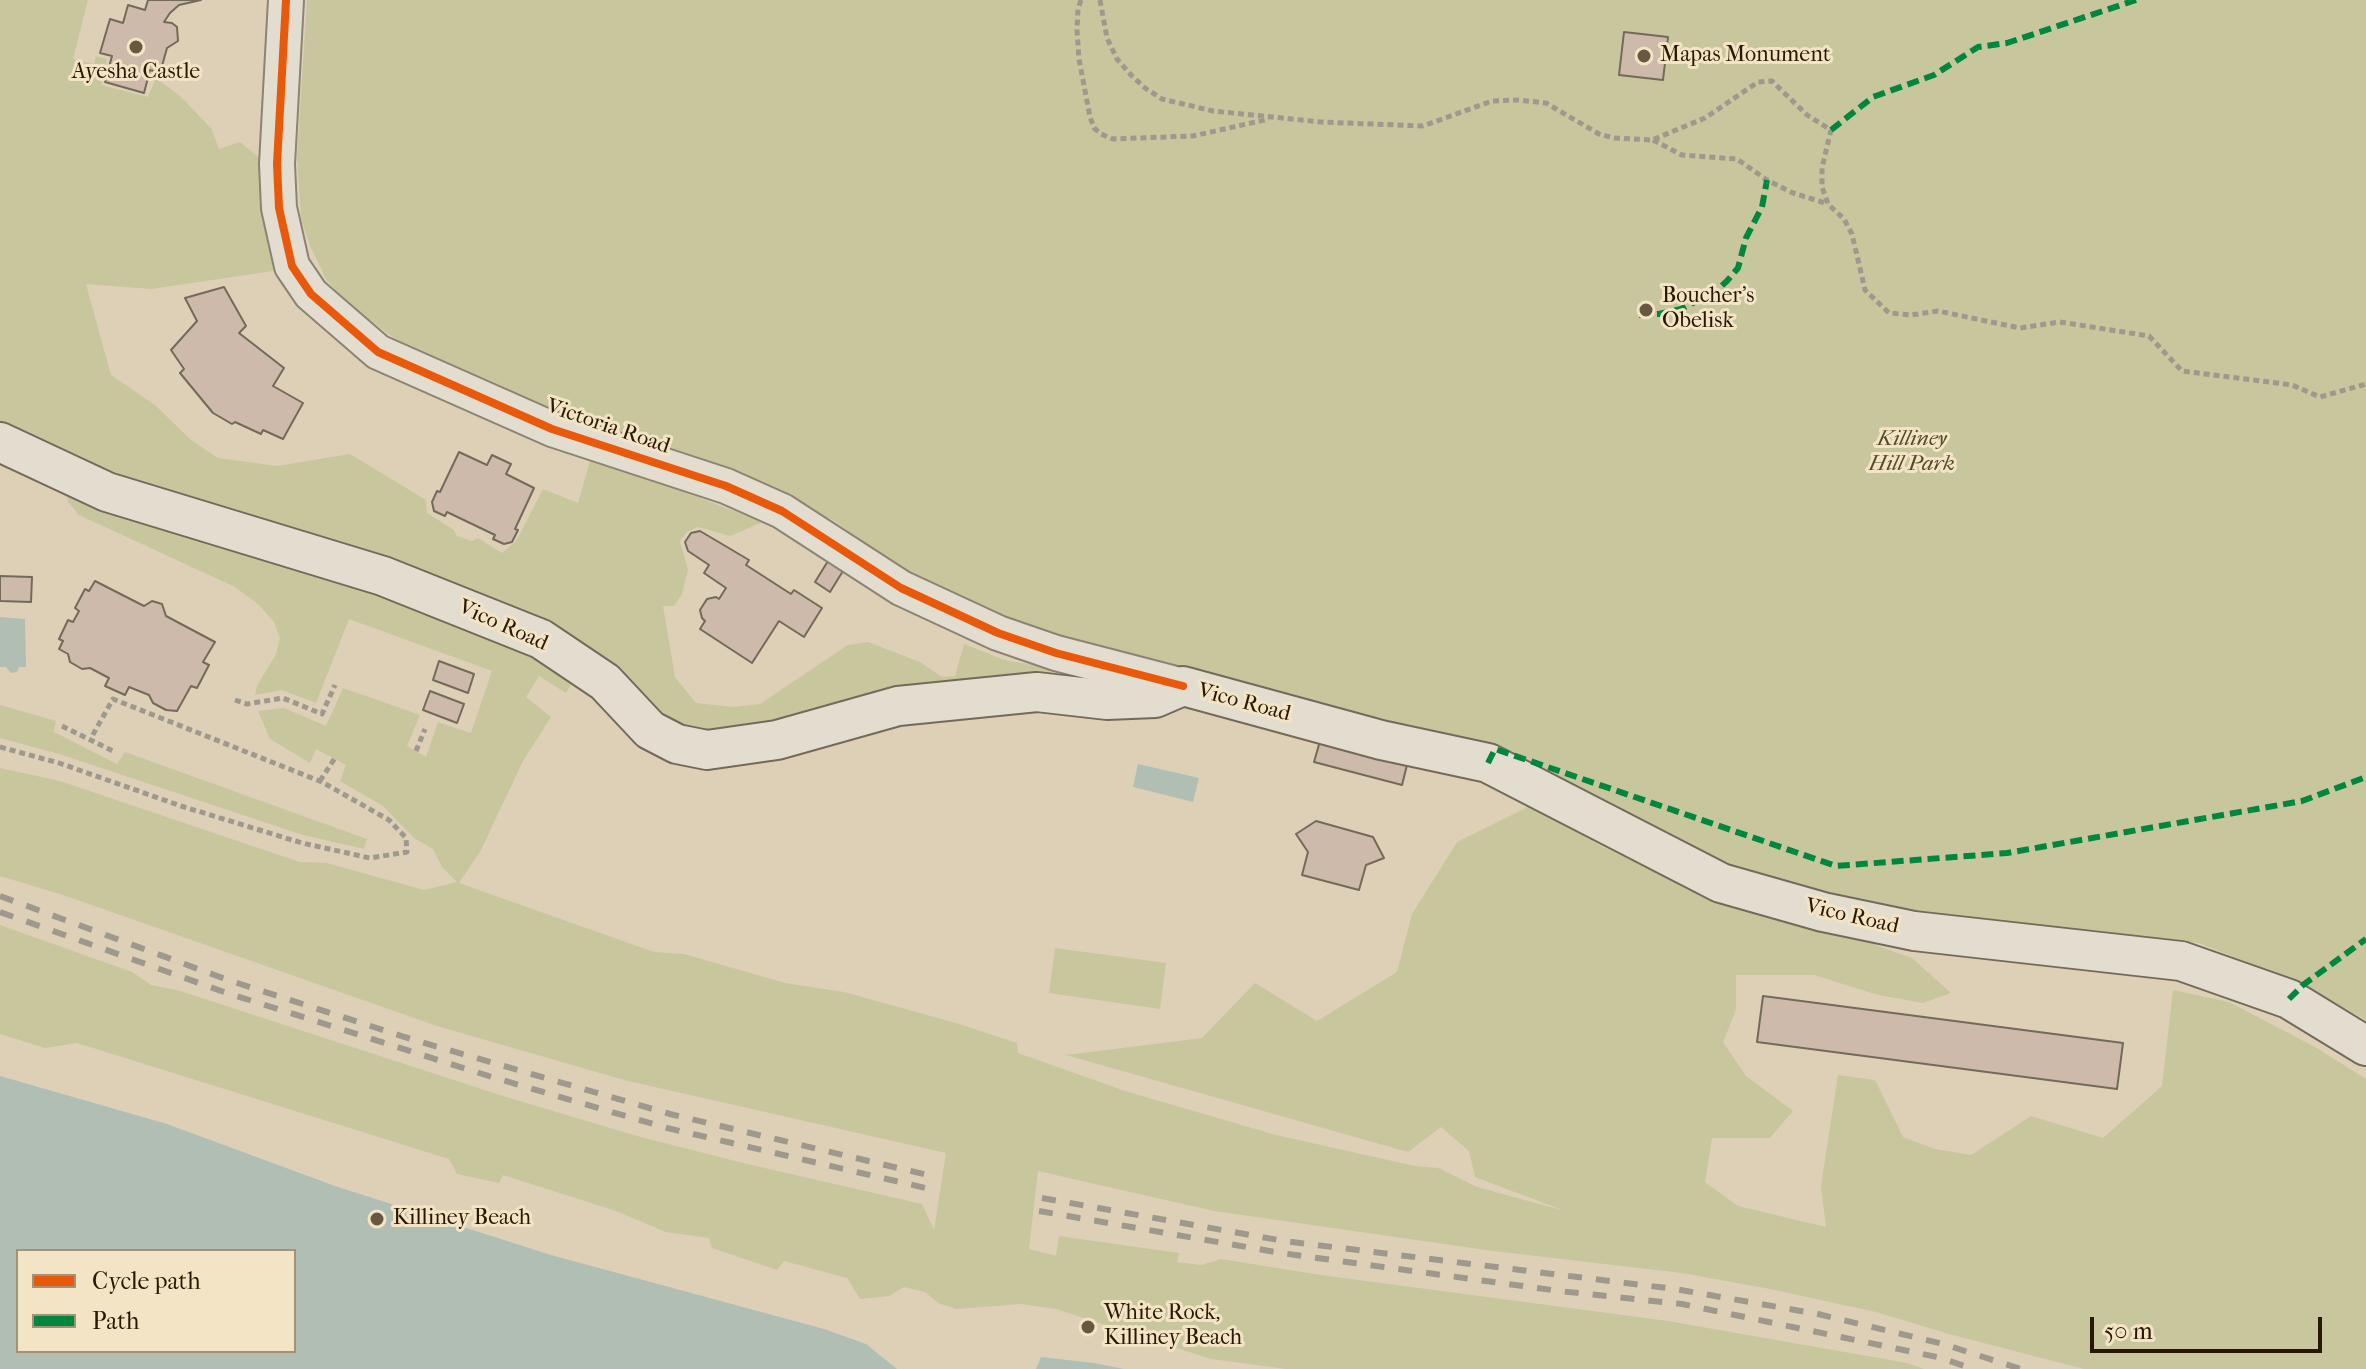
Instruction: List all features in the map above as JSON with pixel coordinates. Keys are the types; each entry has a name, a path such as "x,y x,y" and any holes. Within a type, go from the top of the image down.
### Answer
{"main road":[{"name":"Vico Road","path":"0,442 107,492 383,576 541,639 605,682 650,730 677,744 707,750 777,740 898,706 1037,692 1107,700 1155,698 1183,686 1381,740 1488,763 1721,883 1823,912 1914,931 2181,961 2289,999 2366,1046"}],"street":[{"name":"Victoria Road","path":"286,0 277,164 279,208 292,266 311,294 378,352 552,429 726,486 768,504 901,588 998,633 1056,653 1183,686"}],"path":[{"path":"1081,0 1077,30 1079,59 1090,117 1094,128 1101,134 1113,139 1193,136 1274,118"},
{"path":"1100,0 1107,38 1117,59 1145,88 1162,99 1187,107 1274,118 1423,126 1492,101 1546,103 1599,134 1652,140 1682,155 1737,159 1793,193 1828,204 1844,219 1852,234 1865,290 1893,315 1938,311 2020,328 2060,322 2149,336 2182,371 2292,385 2320,397 2366,384"},
{"path":"1652,140 1705,118 1758,82 1772,81 1807,115 1831,130 1822,168 1822,187 1828,204"},
{"path":"235,700 247,704 283,698 322,714 335,685"},
{"path":"0,747 59,763 181,806 302,843 370,858 407,852 406,838 389,820 320,781 113,699 91,738"},
{"path":"62,726 115,752"},
{"path":"416,751 425,729"},
{"path":"320,781 335,758"}],"green space":[{"path":"0,0 88,0 73,59 94,64 96,56 107,59 101,85 148,97 156,78 180,96 211,128 219,149 240,142 257,156 265,171 280,270 151,289 86,284 111,375 155,405 191,440 218,458 277,466 350,454 426,500 427,513 454,530 457,536 472,541 478,538 502,553 516,541 543,489 578,503 591,457 763,522 730,536 698,527 687,532 680,541 688,570 682,594 674,606 663,606 675,677 696,703 733,707 760,704 848,645 868,642 920,662 942,677 955,676 964,644 1004,660 1039,666 1053,673 1051,679 686,735 615,676 171,502 0,426"},
{"name":"Killiney Hill Park","path":"307,0 2366,0 2366,1020 2303,985 2199,943 2093,930 1931,923 1727,872 1495,749 1131,659 1013,622 895,566 835,521 708,465 587,426 481,382 397,340 345,302 326,279 311,248 301,219 297,157"},
{"path":"66,488 380,584 578,673 566,693 539,676 526,697 551,717 523,761 480,852 459,883 654,952 684,954 785,983 844,992 956,1023 1017,1043 1018,1053 1125,1091 1276,1135 1415,1166 1438,1168 1477,1187 1565,1211 1475,1177 1469,1151 1441,1127 1408,1152 1066,1055 1202,1038 1255,983 1317,1021 1397,972 1412,914 1457,842 1530,806 1603,847 1685,886 1777,920 1850,936 1912,958 1951,993 1923,1003 1878,995 1814,975 1736,975 1736,1010 1723,1042 1746,1076 1793,1111 1770,1138 1712,1138 1705,1182 1738,1206 1826,1227 1821,1186 1838,1075 1875,1080 1903,1137 1935,1149 1971,1155 2031,1116 2103,1138 2162,1086 2173,990 2229,1002 2315,1047 2366,1079 2366,1369 2084,1369 1876,1312 1770,1289 1682,1273 1493,1251 1214,1211 1038,1171 1029,1249 1056,1256 1059,1236 1179,1253 1177,1262 1201,1265 1221,1259 1668,1321 1907,1363 1924,1369 1286,1369 1211,1359 1056,1309 1021,1304 956,1309 938,1303 925,1292 904,1287 889,1296 860,1299 847,1278 784,1261 777,1270 712,1248 709,1238 666,1232 616,1211 503,1175 499,1183 457,1174 449,1159 77,1043 45,1048 0,1034 0,925 132,972 151,985 177,990 503,1096 637,1136 922,1204 934,1230 946,1153 624,1080 437,1026 66,896 0,876 0,768 60,781 300,862 327,863 424,890 457,882 442,867 433,849 414,838 383,806 340,781 346,765 316,749 310,763 270,739 258,711 284,708 326,726 343,688 420,715 407,746 426,757 438,722 471,733 492,671 349,619 316,703 282,690 255,695 276,654 280,638 274,622 259,605 235,587 79,515 68,502"},
{"path":"0,705 56,721 54,732 117,764 125,752 367,839 364,849 303,835 59,754 0,738"},
{"path":"1055,948 1166,963 1160,1009 1049,993"}],"shaded area":[{"path":"0,617 25,619 26,667 19,667 17,672 11,673 6,667 0,667"},
{"path":"1138,764 1199,778 1193,802 1133,787"},
{"path":"0,1076 167,1124 335,1186 551,1255 824,1329 866,1344 897,1369 0,1369"},
{"path":"1041,1357 1094,1363 1124,1369 1036,1369"}],"building":[{"name":"Ayesha Castle","path":"148,0 201,0 179,5 164,22 177,27 178,41 167,48 160,73 150,70 144,93 105,82 112,56 100,53 110,19 123,23 128,5 145,10"},
{"name":"Mapas Monument","path":"1624,32 1668,37 1663,80 1619,75"},
{"path":"224,287 246,326 239,333 284,368 273,386 303,403 283,439 263,430 261,434 235,422 232,424 213,413 180,373 184,369 171,350 197,321 185,298"},
{"path":"459,452 487,465 492,455 511,464 506,474 534,488 512,542 504,544 493,539 495,535 447,512 445,516 434,511 432,502"},
{"path":"700,531 749,560 746,565 791,594 794,590 822,608 804,637 779,621 752,663 700,629 705,621 700,610 707,599 719,599 726,588 704,573 709,565 688,551 685,542 691,533"},
{"path":"828,561 843,571 830,592 815,582"},
{"path":"0,576 32,577 31,602 0,601"},
{"path":"95,581 144,606 152,601 162,604 166,616 215,642 203,662 209,665 197,688 191,686 177,711 166,710 153,703 149,695 129,687 125,695 105,686 109,678 90,668 82,669 70,662 68,654 59,649 63,641 59,639 68,620 73,622 79,611 75,608 85,589 89,591"},
{"path":"439,661 474,674 468,693 433,680"},
{"path":"430,691 464,704 457,723 423,710"},
{"path":"1322,734 1409,757 1402,785 1314,762"},
{"path":"1316,821 1373,837 1384,858 1366,865 1359,890 1302,875 1308,852 1296,834"},
{"path":"1763,996 2123,1043 2117,1089 1757,1042"}],"railway":[{"path":"0,896 228,980 414,1040 670,1114 936,1177"},
{"path":"0,912 224,992 495,1078 667,1128 930,1189"},
{"path":"1042,1198 1284,1241 1675,1289 1818,1314 1943,1344 2021,1369"},
{"path":"1039,1211 1281,1253 1559,1291 1682,1304 1937,1357 1974,1369"}],"marked path":[{"path":"1831,130 1873,97 1934,75 1978,47 2007,43 2136,0"},
{"path":"1639,315 1681,309 1715,292 1727,281 1738,268 1746,238 1762,207 1767,180"},
{"path":"1488,763 1495,749 1836,866 2007,853 2302,801 2366,777"},
{"path":"2289,999 2303,985 2366,939"}],"cycle path":[{"path":"286,0 277,164 279,208 292,266 311,294 378,352 552,429 726,486 782,511 901,588 998,633 1056,653 1183,686"}],"place":[{"name":"Ayesha Castle","path":"136,47"},
{"name":"Mapas Monument","path":"1644,56"},
{"name":"Boucher's Obelisk","path":"1646,310"},
{"name":"Killiney Beach","path":"377,1219"},
{"name":"White Rock, Killiney Beach","path":"1088,1327"}]}
